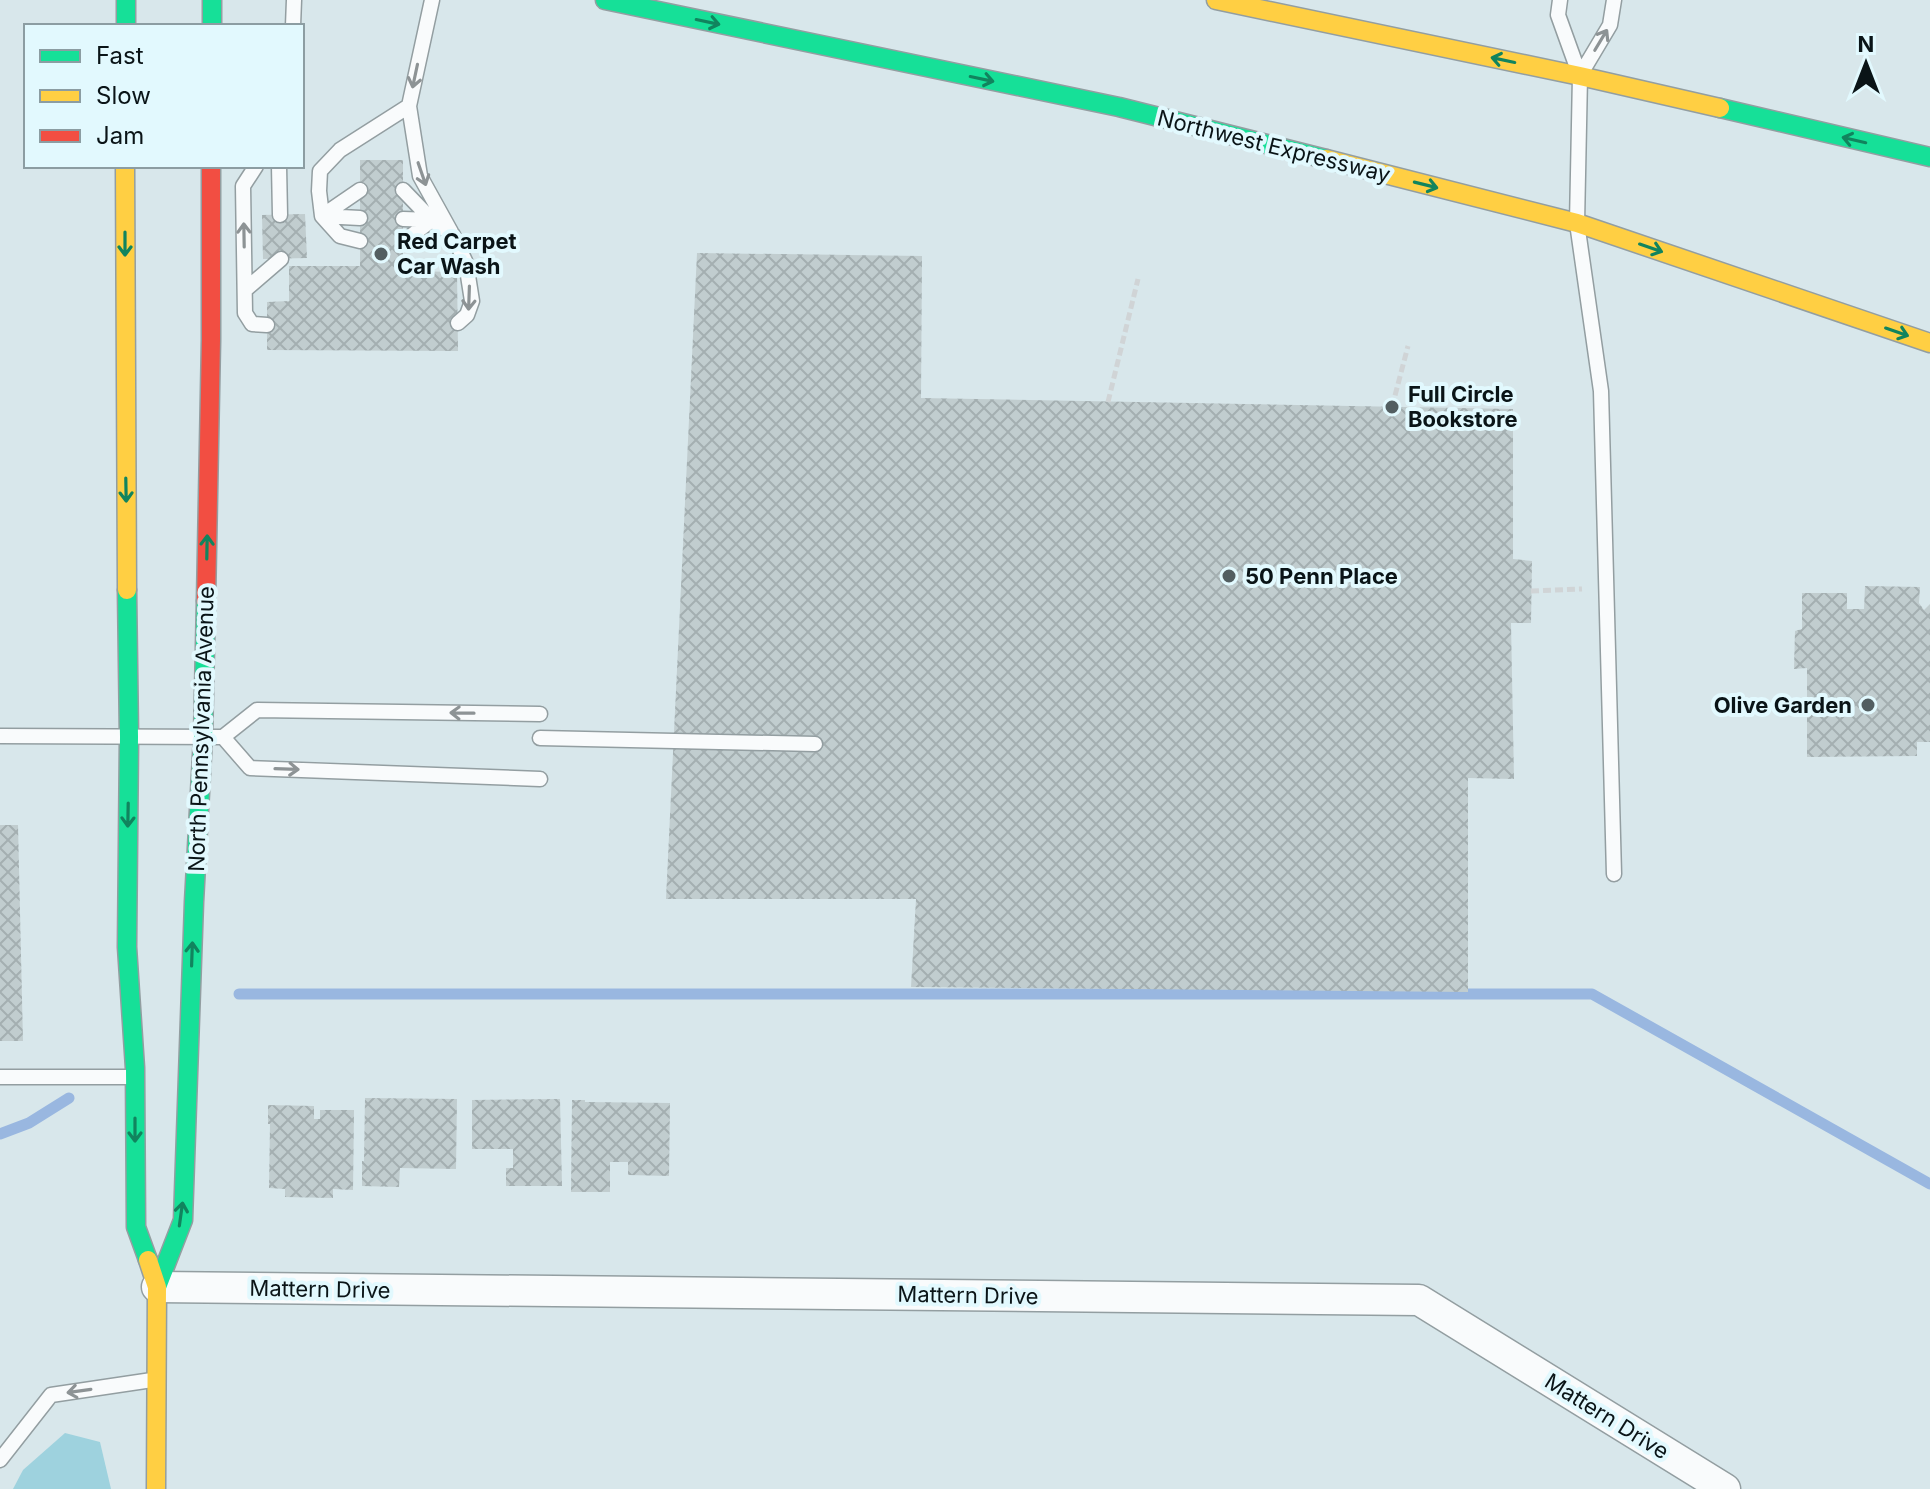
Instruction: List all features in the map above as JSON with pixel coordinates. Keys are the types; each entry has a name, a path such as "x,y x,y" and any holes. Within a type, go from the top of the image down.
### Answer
{"main road":[{"path":"126,0 126,24"},
{"path":"212,0 212,24"},
{"name":"Northwest Expressway","path":"605,0 1119,107 1577,223 1930,343"},
{"path":"1216,0 1580,76 1930,157"},
{"name":"North Pennsylvania Avenue","path":"125,168 129,737 127,947 135,1077 136,1227 157,1287 156,1489"},
{"name":"North Pennsylvania Avenue","path":"157,1287 183,1220 203,737 211,168"}],"street":[{"name":"Mattern Drive","path":"157,1287 1419,1300 1725,1489"}],"lane":[{"path":"293,24 294,0"},
{"path":"432,0 409,106 420,176 444,216 466,263 472,301 467,315 458,323"},
{"path":"1560,0 1558,15 1580,76 1577,223 1601,391 1614,874"},
{"path":"1580,76 1610,25 1614,0"},
{"path":"360,241 340,236 322,216 320,171 340,150 409,106"},
{"path":"255,168 243,186 245,313 252,324 267,325"},
{"path":"279,168 280,215"},
{"path":"322,216 360,190"},
{"path":"403,190 432,220 453,235"},
{"path":"322,216 360,218"},
{"path":"403,219 432,220"},
{"path":"403,242 432,220"},
{"path":"245,290 281,259"},
{"path":"0,736 223,737 257,710 540,714"},
{"path":"223,737 250,768 540,779"},
{"path":"540,738 815,744"},
{"path":"0,1077 135,1077"},
{"path":"0,1460 51,1395 156,1380"}],"path":[{"path":"1108,402 1138,279"},
{"path":"1392,407 1408,346"},
{"path":"1531,591 1606,588"}],"shaded area":[{"path":"65,1433 100,1442 111,1489 13,1489 23,1470"}],"building":[{"name":"Red Carpet Car Wash","path":"360,160 403,160 403,271 457,272 458,351 267,350 267,302 289,301 289,266 360,266"},
{"path":"305,214 307,258 263,259 262,215"},
{"path":"697,253 922,256 921,398 1513,409 1513,559 1532,561 1531,623 1511,623 1514,779 1468,778 1468,992 911,987 916,899 666,899"},
{"name":"Olive Garden","path":"1865,586 1920,587 1919,603 1924,610 1930,604 1930,742 1917,742 1917,756 1807,757 1807,668 1794,669 1795,631 1802,629 1802,593 1847,593 1847,609 1864,609"},
{"path":"0,825 18,825 23,1041 0,1041"},
{"path":"365,1098 457,1099 456,1169 400,1168 399,1187 362,1186"},
{"path":"560,1099 562,1186 506,1186 506,1168 513,1168 513,1149 472,1149 472,1100"},
{"path":"572,1100 670,1103 669,1176 628,1175 628,1162 610,1162 610,1192 571,1192"},
{"path":"268,1105 314,1106 314,1119 320,1119 320,1110 354,1110 353,1190 333,1189 333,1198 285,1197 285,1189 269,1188"}],"waterway":[{"path":"239,994 1592,994 1930,1184"},
{"path":"0,1134 29,1123 69,1098"}],"traffic: fast":[{"path":"126,0 126,24"},
{"path":"212,0 212,24"},
{"path":"605,0 1119,107 1326,159"},
{"path":"1720,108 1930,157"},
{"path":"127,590 127,947 135,1068 136,1227 148,1260"},
{"path":"157,1287 183,1220 206,601"}],"traffic: slow":[{"path":"1216,0 1720,108"},
{"path":"1326,159 1577,223 1930,343"},
{"path":"125,168 127,590"},
{"path":"148,1260 157,1287 156,1489"}],"traffic: jam":[{"path":"206,601 211,168"}],"place":[{"name":"Red Carpet Car Wash","path":"381,254"},
{"name":"Full Circle Bookstore","path":"1392,407"},
{"name":"50 Penn Place","path":"1229,576"},
{"name":"Olive Garden","path":"1868,705"}]}
